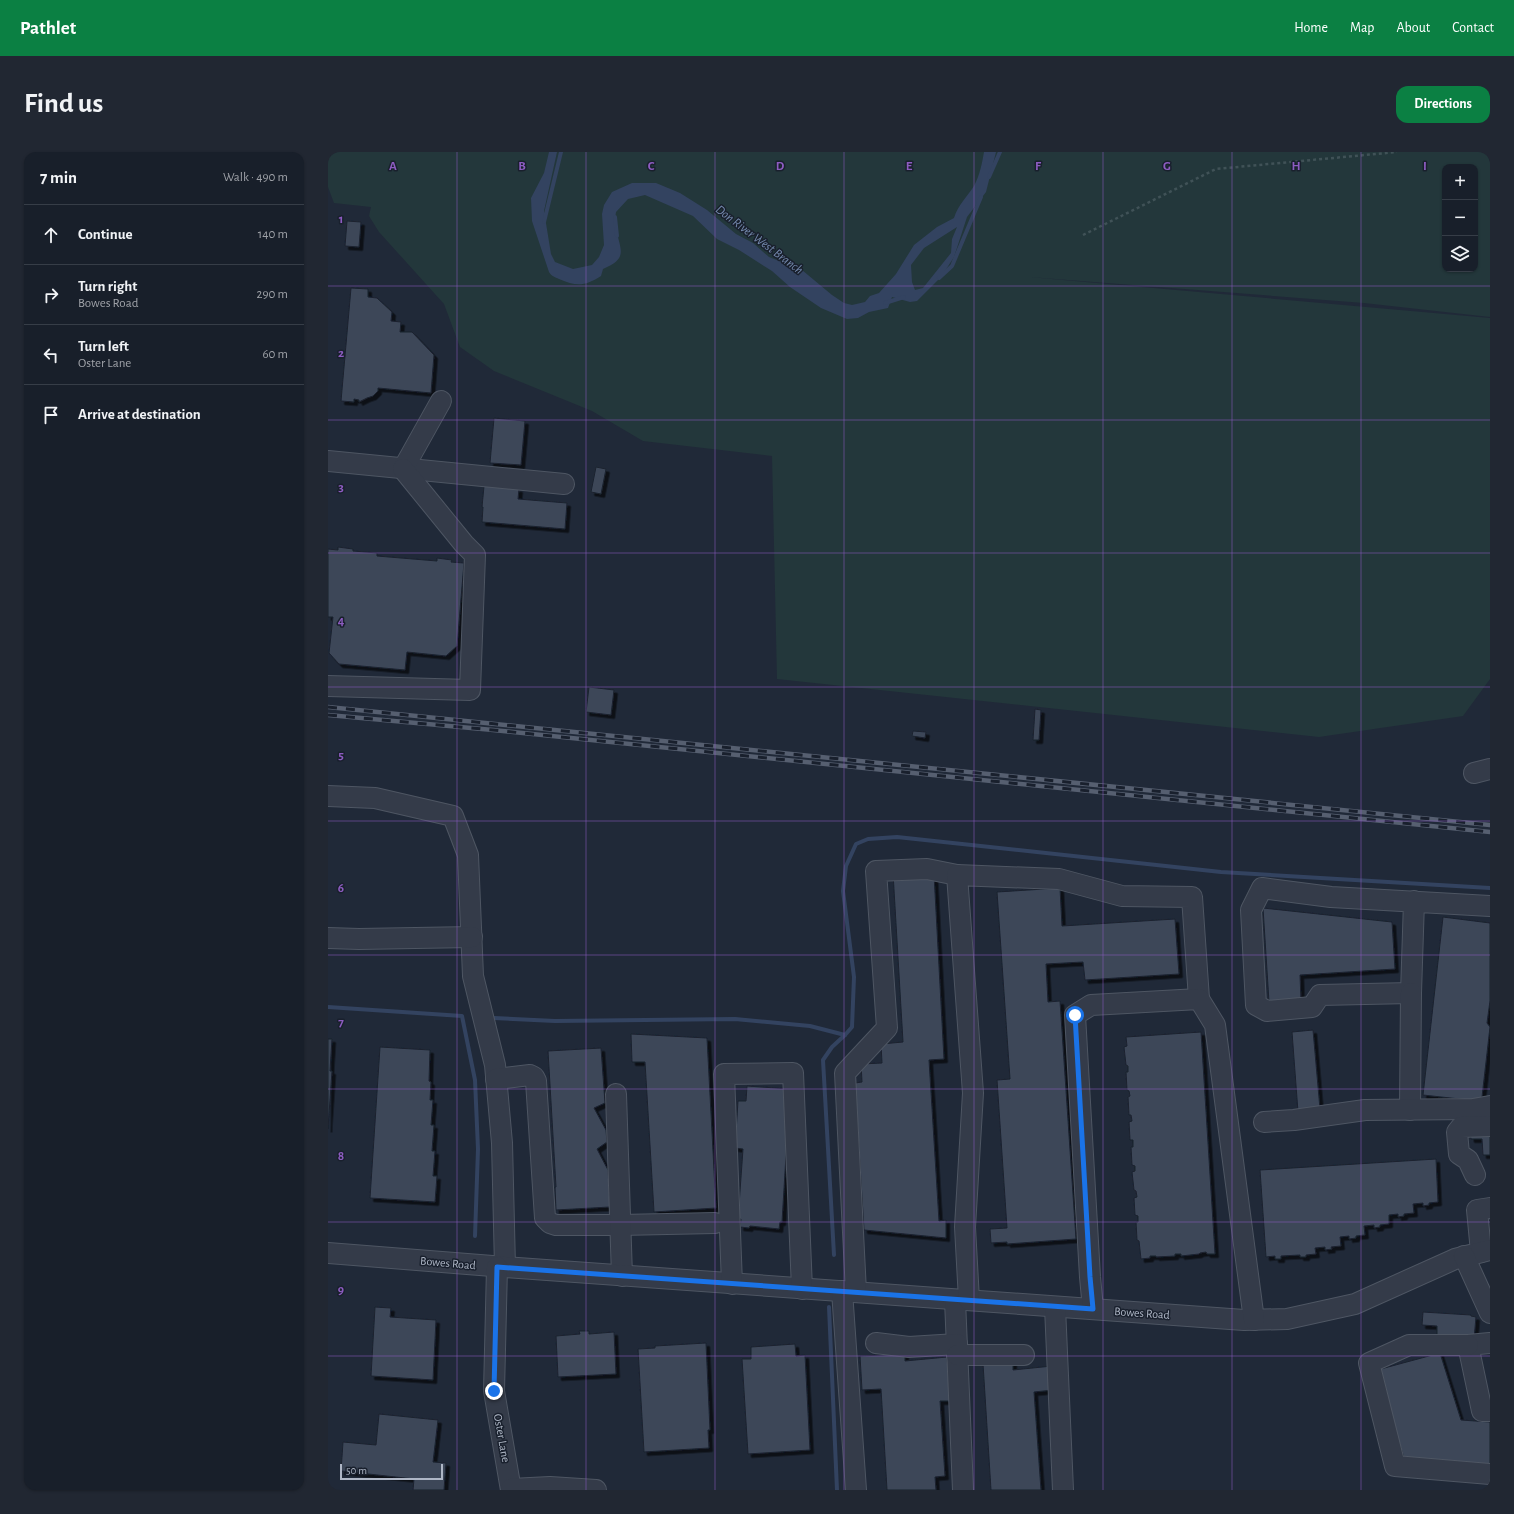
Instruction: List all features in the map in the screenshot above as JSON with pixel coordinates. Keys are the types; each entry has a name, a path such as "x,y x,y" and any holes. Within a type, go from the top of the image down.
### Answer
{"street":[{"path":"403,469 441,401"},
{"path":"328,461 564,484"},
{"path":"328,686 470,690 475,555 464,544 403,469"},
{"name":"Oster Lane","path":"328,796 376,798 453,816 468,855 473,976 495,1064 502,1143 501,1267 494,1391 511,1489"},
{"path":"856,1490 849,1292 845,1073 887,1028 876,871 927,869 957,875 1059,879 1122,896 1192,897 1200,999 1215,1025 1254,1320"},
{"path":"957,875 973,1092 962,1300 957,1350 963,1490"},
{"path":"1411,993 1320,995 1312,1007 1267,1011 1256,1005 1251,910 1262,888 1331,897 1490,906"},
{"path":"1410,1110 1411,993 1414,901"},
{"path":"328,938 359,939 472,937"},
{"path":"1093,1309 1089,1269 1075,1015 1091,1005 1200,999"},
{"path":"732,1284 724,1074 794,1073 802,1289"},
{"path":"496,1079 530,1075 534,1077 536,1081 544,1218 550,1223 556,1225 715,1223"},
{"path":"616,1094 622,1276"},
{"path":"1264,1122 1294,1120 1365,1110 1472,1109 1490,1106"},
{"path":"1475,1175 1468,1160 1459,1154 1457,1132 1461,1128 1490,1126"},
{"path":"1490,1208 1477,1210 1478,1253 1490,1313"},
{"name":"Bowes Road","path":"328,1253 732,1284 1254,1320 1287,1319 1355,1304 1455,1258 1478,1253"},
{"path":"1055,1307 1062,1490"},
{"path":"876,1343 909,1347 1024,1355"},
{"path":"1490,1343 1468,1345 1409,1345 1369,1363 1395,1466 1490,1474"},
{"path":"1468,1345 1482,1411 1490,1411"},
{"path":"511,1489 596,1490"}],"path":[{"path":"1084,235 1216,169 1397,152"}],"green space":[{"path":"328,152 1486,152 1490,162 1490,317 1364,303 1029,277 1490,318 1490,679 1463,716 1319,737 777,679 772,456 643,441 592,411 494,371 460,347 444,304 379,232 369,216 371,207 334,203 328,187"}],"water":[{"path":"549,152 557,152 544,211 551,254 555,262 573,269 592,265 599,257 604,245 602,214 604,205 612,192 632,183 656,183 680,193 707,210 736,234 753,243 769,257 802,270 832,295 844,303 852,305 865,302 870,296 879,293 896,274 914,245 937,227 954,218 960,205 976,182 984,152 996,152 986,192 967,217 954,257 941,277 917,301 910,302 892,297 888,308 869,312 858,318 847,319 821,308 790,287 772,271 739,250 717,239 693,216 645,195 628,199 616,212 615,224 621,253 617,261 603,269 601,276 590,282 576,284 565,282 549,272 532,221 531,198 544,173","holes":["957,227 952,239 951,253 923,288 915,290 912,282 911,265 924,248"]}],"building":[{"path":"347,221 361,222 359,247 345,246"},
{"path":"351,288 368,289 368,297 377,298 392,312 391,321 401,322 400,332 412,332 434,355 431,393 378,388 378,391 373,396 359,402 359,400 354,399 354,402 341,401"},
{"path":"494,418 525,421 521,465 490,463"},
{"path":"596,467 606,469 601,494 591,492"},
{"path":"484,486 519,489 518,499 567,503 565,529 482,522"},
{"path":"338,547 353,549 353,551 377,553 377,556 437,561 437,558 452,560 451,562 464,563 457,646 446,656 407,652 405,670 339,664 329,653 333,617 328,617 328,549 338,550"},
{"path":"589,687 614,690 611,715 586,712"},
{"path":"1035,709 1041,710 1039,740 1033,740"},
{"path":"913,731 926,732 925,738 912,736"},
{"path":"893,873 934,874 944,1059 929,1060 939,1221 946,1220 946,1238 864,1230 855,1083 862,1082 861,1064 882,1063 881,1044 903,1042"},
{"path":"1060,888 1062,926 1175,919 1179,974 1085,980 1083,962 1046,964 1048,1002 1060,1001 1076,1239 1007,1244 1007,1242 991,1243 990,1229 1007,1228 997,1080 1010,1079 997,892"},
{"path":"1263,908 1392,922 1395,969 1300,975 1301,1000 1269,1002"},
{"path":"1443,917 1490,923 1490,1001 1487,1023 1490,1027 1482,1097 1479,1098 1478,1101 1423,1095"},
{"path":"1313,1030 1320,1109 1298,1112 1292,1032"},
{"path":"1201,1032 1215,1254 1207,1254 1206,1252 1181,1256 1181,1254 1175,1254 1175,1256 1150,1256 1150,1258 1141,1259 1139,1241 1137,1240 1136,1222 1138,1222 1138,1216 1135,1215 1134,1198 1137,1197 1136,1191 1134,1190 1132,1172 1135,1171 1135,1166 1132,1165 1131,1147 1133,1147 1133,1140 1130,1140 1129,1122 1132,1121 1131,1115 1129,1115 1128,1097 1130,1096 1129,1091 1127,1090 1126,1072 1128,1072 1128,1066 1126,1065 1124,1047 1127,1046 1126,1037"},
{"path":"631,1034 707,1038 716,1208 654,1212 645,1062 632,1062"},
{"path":"328,1039 332,1039 330,1071 332,1071 328,1129"},
{"path":"380,1047 430,1050 430,1100 433,1100 431,1125 434,1125 432,1151 435,1151 433,1176 437,1176 435,1202 370,1198"},
{"path":"601,1048 605,1103 594,1108 606,1130 607,1142 597,1149 608,1170 610,1207 556,1210 548,1051"},
{"path":"747,1086 790,1089 782,1222 780,1222 779,1229 750,1226 749,1228 740,1227 741,1219 738,1219 743,1149 735,1148 738,1101 746,1101"},
{"path":"1490,1131 1490,1155 1483,1155 1482,1139 1471,1139 1470,1132"},
{"path":"1436,1159 1438,1202 1429,1203 1429,1205 1423,1206 1423,1203 1413,1204 1414,1213 1404,1214 1404,1216 1398,1217 1398,1214 1389,1215 1389,1224 1380,1225 1380,1227 1374,1228 1374,1225 1364,1226 1365,1235 1356,1236 1356,1238 1349,1239 1349,1236 1340,1237 1341,1246 1331,1247 1332,1249 1325,1250 1325,1247 1315,1248 1316,1254 1306,1255 1306,1257 1300,1257 1300,1255 1281,1256 1281,1259 1275,1259 1275,1256 1266,1257 1260,1170"},
{"path":"375,1307 391,1308 390,1317 436,1320 433,1380 371,1376"},
{"path":"1423,1312 1471,1315 1476,1317 1474,1339 1437,1335 1437,1326 1422,1325"},
{"path":"579,1331 589,1331 589,1334 614,1332 616,1374 558,1377 556,1336 580,1334"},
{"path":"706,1343 710,1430 708,1430 709,1448 644,1452 638,1349 655,1348 655,1346"},
{"path":"795,1344 796,1356 805,1355 810,1450 748,1454 742,1359 751,1359 751,1347"},
{"path":"1440,1353 1461,1420 1490,1422 1490,1465 1405,1461 1377,1370"},
{"path":"905,1354 905,1361 947,1357 950,1401 940,1401 945,1476 935,1477 936,1490 887,1490 881,1389 862,1390 860,1356"},
{"path":"1013,1362 1013,1370 1052,1366 1053,1390 1034,1392 1041,1490 991,1490 983,1364"},
{"path":"379,1414 438,1420 433,1462 446,1463 444,1490 413,1490 414,1479 341,1471 343,1442 376,1445"}],"waterway":[{"name":"Don River West Branch","path":"544,222 561,152"},
{"name":"Don River West Branch","path":"989,177 1000,152"},
{"name":"Don River West Branch","path":"939,278 952,266 981,197"},
{"name":"Don River West Branch","path":"615,217 617,236"},
{"name":"Don River West Branch","path":"885,303 904,297"},
{"path":"834,1255 823,1060 832,1047 852,1027 854,977 843,891 846,866 856,844 868,839 897,837 1221,872 1490,888"},
{"path":"328,1007 462,1016 475,1080 478,1149 475,1236"},
{"path":"494,1018 555,1021 735,1019 810,1026 845,1035"},
{"path":"829,1307 837,1490"}],"railway":[{"path":"328,707 1490,825"},
{"path":"328,715 493,730 1490,832"}],"route":[{"path":"494,1391 497,1267 1093,1309 1075,1015"}]}
